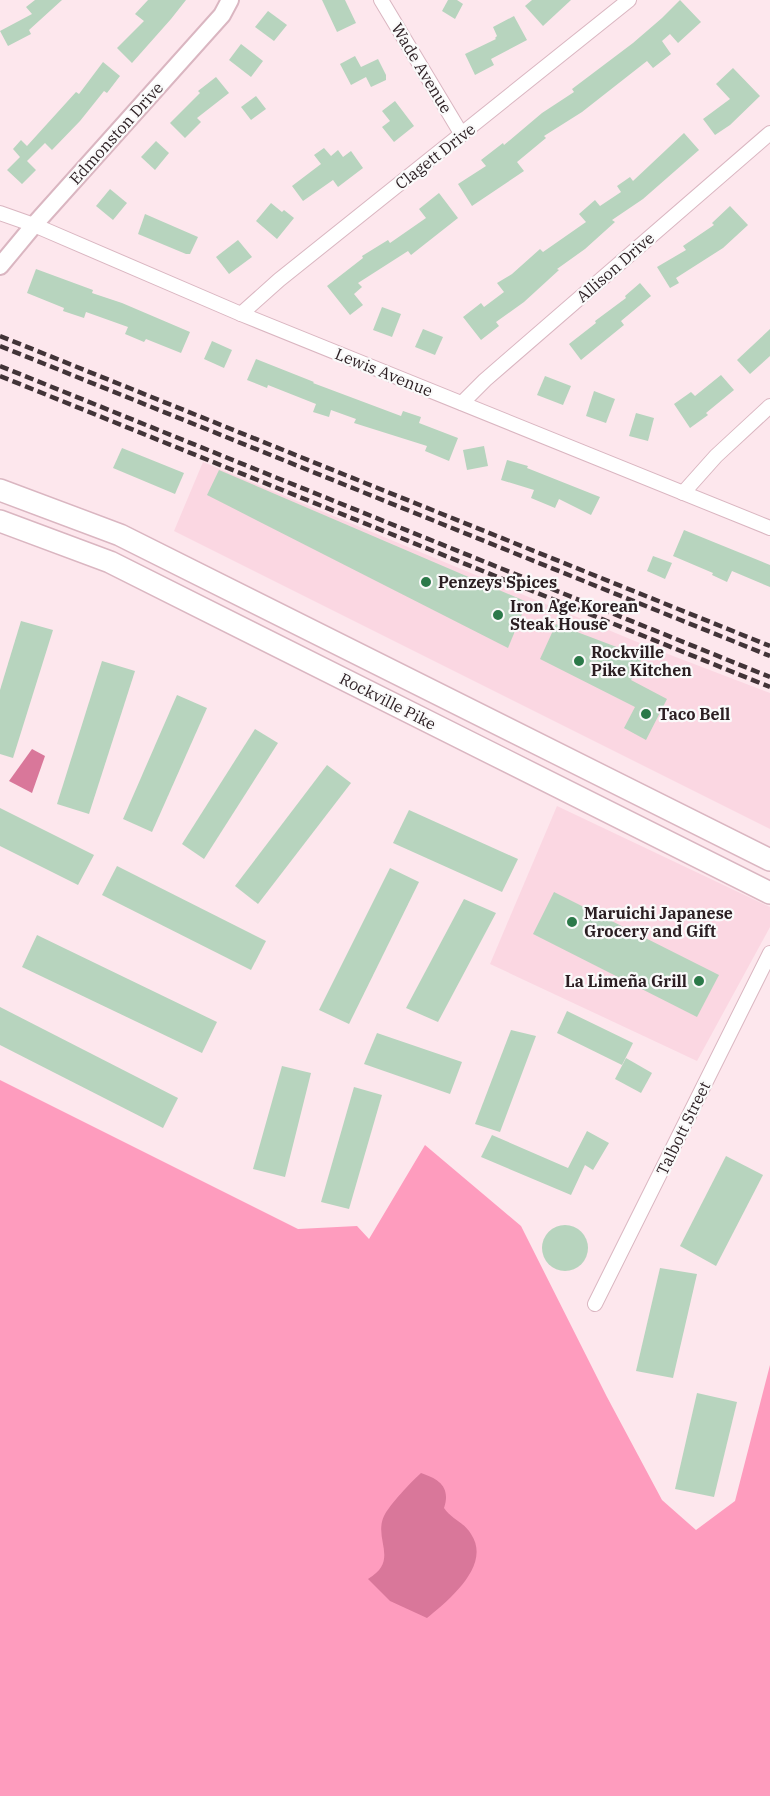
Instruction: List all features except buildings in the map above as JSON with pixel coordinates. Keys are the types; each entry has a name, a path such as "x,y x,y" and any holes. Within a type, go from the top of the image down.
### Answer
{"main road":[{"name":"Rockville Pike","path":"0,490 120,536 770,860"},
{"name":"Rockville Pike","path":"0,521 110,562 770,893"}],"street":[{"name":"Edmonston Drive","path":"0,266 222,15 230,0"},
{"name":"Wade Avenue","path":"381,0 462,135"},
{"name":"Clagett Drive","path":"241,314 279,280 629,0"},
{"name":"Allison Drive","path":"462,404 485,380 770,133"},
{"name":"Lewis Avenue","path":"0,213 34,225 241,314 770,528"},
{"path":"683,494 716,456 770,406"},
{"name":"Talbott Street","path":"595,1304 770,953"}],"shaded area":[{"path":"203,462 647,646 770,693 770,829 174,531"},
{"path":"32,749 45,756 32,793 9,781"},
{"path":"557,806 770,907 770,927 697,1061 490,964"},
{"path":"0,1080 298,1229 357,1226 369,1239 425,1145 521,1226 662,1500 696,1530 735,1501 770,1365 770,1796 0,1796"},
{"path":"421,1473 442,1485 446,1495 444,1508 468,1530 476,1546 476,1558 465,1581 427,1618 390,1601 368,1579 382,1565 384,1549 381,1525 384,1516"}],"railway":[{"path":"0,336 770,646"},
{"path":"0,346 770,656"},
{"path":"0,366 770,677"},
{"path":"0,376 770,687"}],"place":[{"name":"Penzeys Spices","path":"426,582"},
{"name":"Iron Age Korean Steak House","path":"498,615"},
{"name":"Rockville Pike Kitchen","path":"579,661"},
{"name":"Taco Bell","path":"646,714"},
{"name":"Maruichi Japanese Grocery and Gift","path":"572,922"},
{"name":"La Limeña Grill","path":"699,981"}]}
